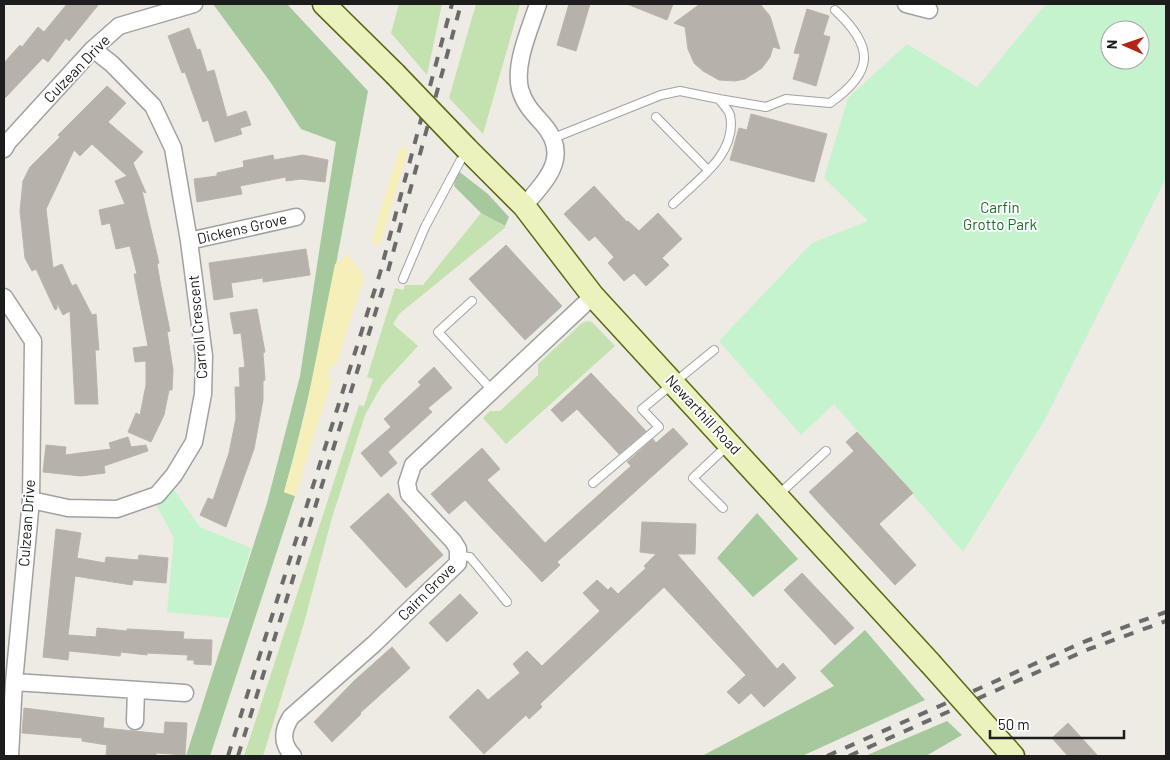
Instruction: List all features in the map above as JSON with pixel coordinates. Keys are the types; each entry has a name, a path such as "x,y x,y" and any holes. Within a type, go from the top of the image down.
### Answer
{"main road":[{"name":"Newarthill Road","path":"324,4 524,206 593,296 1013,756"}],"street":[{"name":"Culzean Drive","path":"4,149 8,142 93,49 119,26 194,4"},
{"path":"524,206 552,173 556,150 548,130 526,106 518,75 538,4"},
{"path":"906,4 928,10"},
{"name":"Carroll Crescent","path":"31,500 68,508 117,509 157,495 174,475 194,442 203,394 204,356 173,148 153,106 112,64 93,49"},
{"name":"Dickens Grove","path":"188,241 296,217"},
{"name":"Cairn Grove","path":"293,756 284,742 284,733 291,717 453,569 460,556 453,541 410,494 407,483 412,465 593,296"},
{"name":"Culzean Drive","path":"4,297 33,341 31,500 14,682 10,756"},
{"path":"14,682 185,693"},
{"path":"135,721 136,690"}],"lane":[{"path":"552,139 661,95 680,91 766,107 786,99 830,103 848,90 863,70 864,59 859,39 851,24 835,10"},
{"path":"673,204 721,157 730,131 730,114 719,99"},
{"path":"656,117 708,170"},
{"path":"403,279 429,218 466,149"},
{"path":"472,301 438,332 492,390"},
{"path":"593,483 659,427 642,409 714,350"},
{"path":"723,508 692,478 730,444"},
{"path":"777,496 826,451"},
{"path":"460,556 470,557 507,602"}],"green space":[{"path":"213,4 287,4 368,91 320,342 284,492 295,496 210,756 186,756 267,503 300,376 336,142 301,129 271,83"},
{"path":"399,4 442,4 427,75 391,33"},
{"path":"476,4 520,4 483,134 449,98"},
{"name":"Carfin Grotto Park","path":"1046,4 1166,4 1166,178 1044,421 963,552 834,404 801,435 719,341 812,243 868,221 824,178 848,98 907,44 977,87"},
{"path":"457,170 488,194 509,217 505,226 481,213 454,186"},
{"path":"481,213 506,227 399,314 393,324 418,346 382,385 365,415 331,521 304,623 263,756 244,756 359,405 364,406 373,379 367,377 395,288 403,290 405,285 423,285"},
{"path":"592,322 615,346 506,444 483,418 490,411 500,411 538,375 538,364 582,323"},
{"path":"170,484 200,527 251,548 229,618 167,612 174,538 153,499"},
{"path":"757,513 798,559 753,597 717,558"},
{"path":"865,630 925,700 802,756 702,756 834,686 820,671"},
{"path":"947,721 962,735 926,756 865,756"}],"sand":[{"path":"400,147 408,149 380,245 371,242"},
{"path":"348,255 364,277 336,366 331,364 327,377 332,379 295,496 284,492 303,424 335,264"}],"building":[{"path":"67,4 99,4 69,41 66,38 48,62 43,58 4,99 4,63 20,45 22,47 38,27 44,32"},
{"path":"569,4 590,4 576,51 557,45"},
{"path":"627,4 673,4 667,20"},
{"path":"700,4 760,4 770,16 780,49 773,47 770,57 762,68 745,79 735,81 719,80 703,71 694,63 688,49 685,27 674,23"},
{"path":"807,9 829,16 823,35 830,37 816,86 793,79 800,54 794,53"},
{"path":"189,28 197,50 200,49 207,72 214,70 227,117 246,111 251,125 240,128 242,134 215,142 208,120 203,122 185,72 182,73 168,36"},
{"path":"107,86 126,103 108,122 143,152 133,163 146,193 142,191 159,263 157,264 170,331 167,332 173,370 172,390 169,390 164,415 151,442 128,432 136,413 140,415 146,385 146,361 135,362 133,348 148,346 134,274 137,274 130,246 116,249 110,223 102,225 99,210 125,204 115,181 127,176 92,144 80,156 74,150 46,209 53,268 62,264 72,286 76,284 92,315 96,314 99,350 95,350 98,404 75,404 70,311 63,315 57,303 57,309 55,310 36,269 32,271 25,258 20,211 23,181 30,167 60,137 58,135"},
{"path":"751,114 827,134 814,182 730,160 739,128 747,130"},
{"path":"273,155 274,160 303,155 328,160 325,182 301,179 286,181 286,177 240,186 242,194 197,202 194,179 217,176 217,173 244,167 243,161"},
{"path":"594,186 627,222 639,231 658,213 682,239 662,258 669,265 646,286 634,273 624,281 608,263 614,257 595,236 589,241 564,214"},
{"path":"506,245 562,306 525,340 469,279"},
{"path":"306,249 310,275 263,282 263,278 231,283 233,297 214,300 209,263"},
{"path":"257,309 265,352 263,353 265,380 263,381 263,400 254,449 226,527 200,515 208,498 213,500 229,453 236,418 235,387 240,387 239,368 245,367 241,333 234,334 230,313"},
{"path":"434,367 452,388 428,408 432,412 388,452 397,463 381,477 361,453 391,427 384,419 421,385 418,382"},
{"path":"591,373 646,431 619,454 577,409 562,422 551,410"},
{"path":"673,428 688,444 557,562 560,565 542,582 465,500 449,514 431,494 482,448 500,469 487,480 545,543 631,466 627,462 653,439 656,443"},
{"path":"857,432 913,493 879,524 916,565 895,585 809,492 854,451 846,442"},
{"path":"128,437 131,447 146,445 148,451 104,466 105,473 81,476 43,472 46,445 66,447 65,455 111,449 109,443"},
{"path":"388,493 443,555 406,588 350,527"},
{"path":"642,522 696,524 695,554 677,554 777,669 783,663 796,678 764,707 751,693 739,704 727,692 746,675 664,587 540,704 542,707 529,719 526,715 484,754 449,717 478,689 488,700 520,673 513,664 527,651 542,666 600,611 583,593 597,580 608,590 611,587 618,594 646,568 644,566 656,554 640,552"},
{"path":"56,529 81,533 77,558 105,563 106,557 138,560 139,555 168,558 166,583 133,580 132,585 75,576 68,635 96,637 97,628 127,631 127,629 184,632 183,639 212,640 211,665 194,664 194,660 187,660 188,655 147,653 147,655 121,652 120,656 69,651 68,660 43,657"},
{"path":"802,573 854,628 835,645 784,590"},
{"path":"460,594 478,613 447,642 429,623"},
{"path":"392,647 410,668 360,713 332,742 314,722 355,680"},
{"path":"24,708 104,718 103,728 164,734 165,722 187,723 185,755 156,753 156,756 106,755 107,745 82,741 82,738 22,733"},
{"path":"1068,723 1098,756 1068,756 1052,738"}],"railway":[{"path":"228,756 380,273 452,4"},
{"path":"388,271 461,4"},
{"path":"238,756 383,288"},
{"path":"827,756 1086,641 1166,612"},
{"path":"849,756 1089,649 1166,621"}]}
